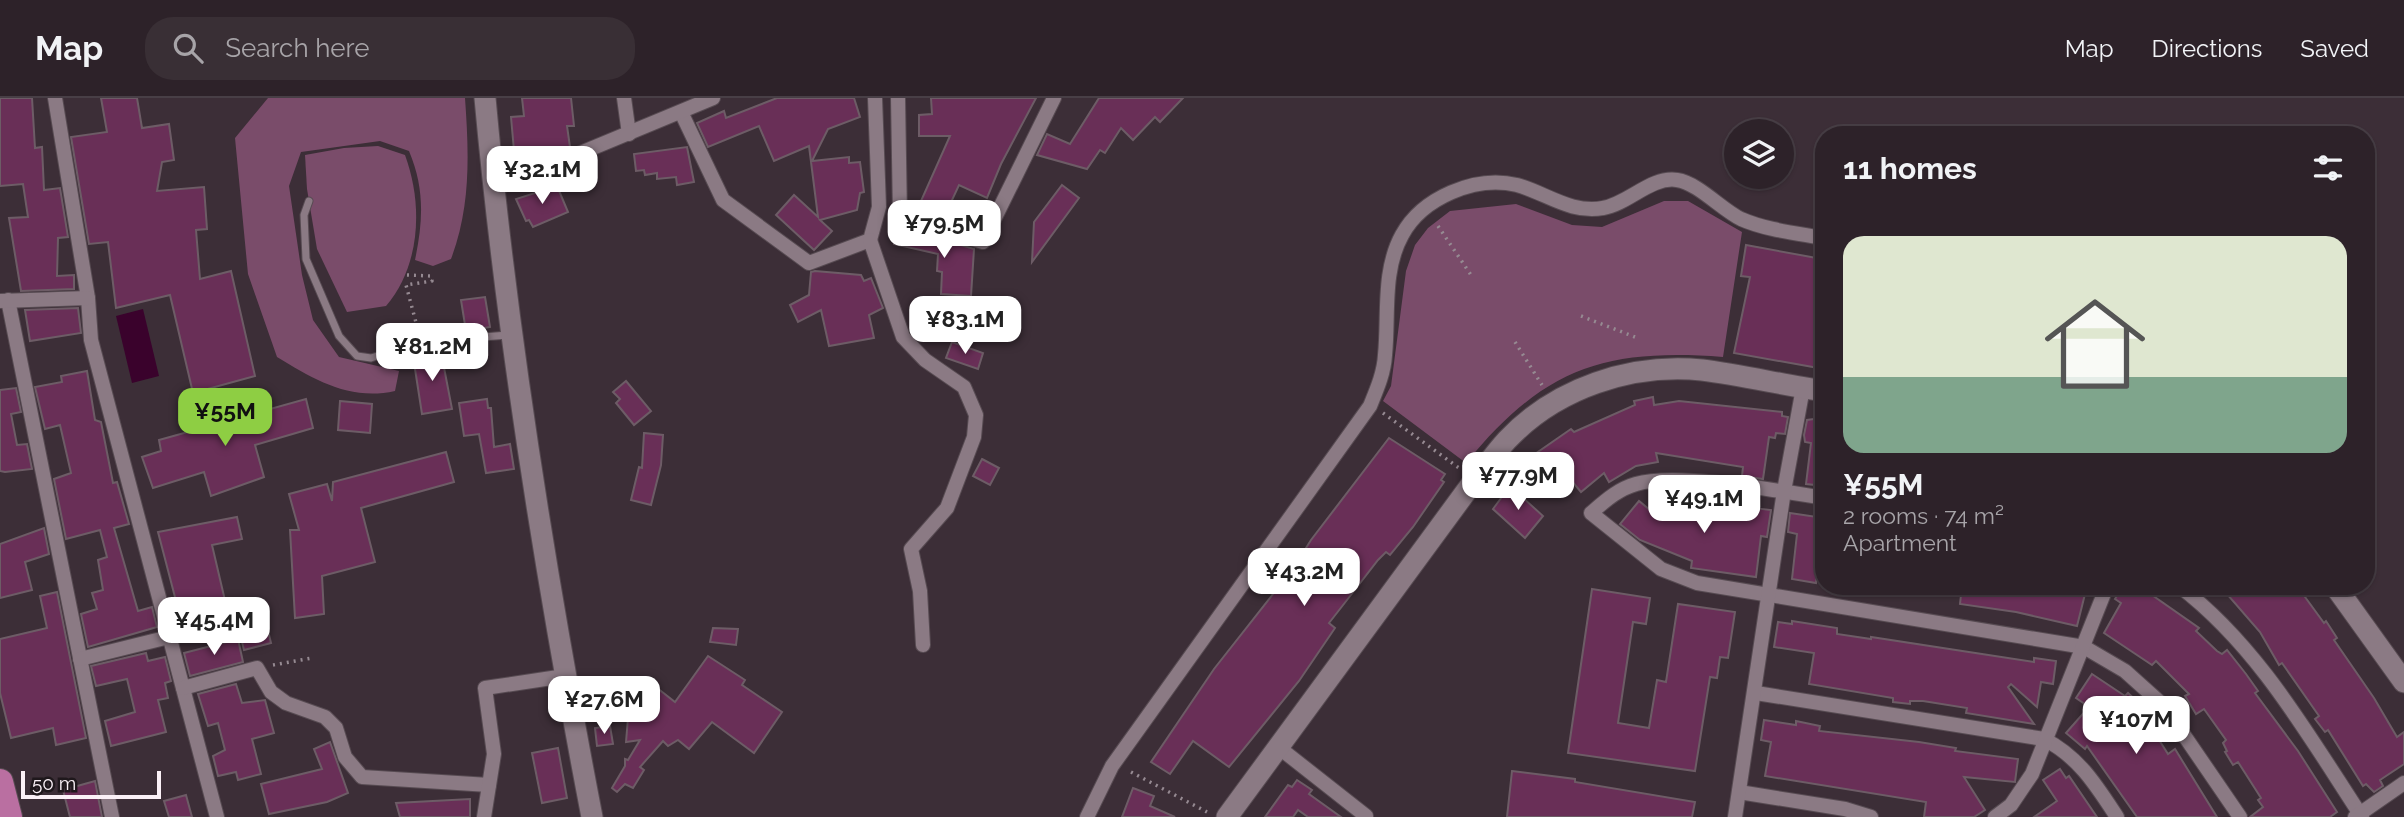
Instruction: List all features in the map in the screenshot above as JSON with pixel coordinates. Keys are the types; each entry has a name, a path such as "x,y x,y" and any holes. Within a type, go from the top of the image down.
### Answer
{"highway":[{"path":"0,782 9,817"}],"street":[{"path":"55,98 88,298 91,340 217,817"},
{"path":"485,98 512,334 565,676 592,817"},
{"path":"624,98 629,134"},
{"path":"494,189 713,98"},
{"path":"875,98 879,207 870,240 903,337 925,360 964,387 976,415 974,437 947,508 911,548 920,591 923,645"},
{"path":"898,98 900,216 983,242 1054,98"},
{"path":"681,112 723,200 809,263 870,240"},
{"path":"1087,817 1112,766 1370,406 1384,364 1391,263 1402,235 1419,211 1443,195 1484,184 1516,185 1563,204 1586,209 1605,208 1657,184 1678,180 1714,200 1738,218 1780,231 1815,237"},
{"path":"88,298 4,301 112,817"},
{"path":"1217,815 1277,746 1507,440 1545,407 1619,375 1701,370 1813,390 1784,491 1756,694 1735,817"},
{"path":"1815,496 1663,480 1631,485 1612,495 1591,513 1626,544 1661,569 1679,578 2084,647 2125,671 2164,706 2240,817"},
{"path":"1995,817 2022,791 2104,595"},
{"path":"2191,595 2212,611 2250,650 2359,816 2404,783"},
{"path":"2341,595 2404,682"},
{"path":"80,659 169,637"},
{"path":"183,688 257,667 271,692 286,702 325,717 336,728 345,757 362,777 489,785"},
{"path":"484,817 494,754 485,688 565,676"},
{"path":"1756,694 2044,739 2078,761 2117,817"},
{"path":"1277,746 1366,817"},
{"path":"1739,792 1845,809 1871,817"}],"lane":[{"path":"309,201 304,215 306,259 339,336 357,356 371,358 421,342 512,334"}],"path":[{"path":"1438,226 1471,275"},
{"path":"407,275 431,276 432,281 406,285 421,342"},
{"path":"1581,316 1634,337"},
{"path":"1515,342 1542,385"},
{"path":"1379,409 1463,471"},
{"path":"257,667 312,658"},
{"path":"1131,772 1217,815"}],"shaded area":[{"path":"268,98 465,98 467,180 458,239 451,259 433,266 415,260 421,205 418,179 409,151 380,141 301,152 289,186 302,275 313,320 339,357 399,371 395,391 348,391 319,381 277,357 248,274 235,138"},
{"path":"378,146 405,155 415,193 412,253 398,290 386,306 347,312 317,249 307,189 305,155 344,148"},
{"path":"1664,201 1688,201 1742,232 1723,357 1643,357 1609,362 1578,371 1550,386 1522,406 1494,431 1466,463 1383,401 1391,386 1406,271 1415,245 1428,228 1450,211 1516,204 1572,225 1602,227"},
{"path":"143,309 159,376 132,383 116,316"}],"building":[{"path":"0,98 32,98 35,148 42,147 44,190 60,188 68,237 58,238 57,276 74,275 74,289 21,291 9,218 28,217 23,184 0,186"},
{"path":"101,98 137,98 142,128 169,124 174,160 162,162 157,191 204,187 207,229 196,230 200,279 231,271 255,376 193,393 170,295 116,308 108,242 89,244 71,137 107,132"},
{"path":"522,98 571,98 574,126 567,126 570,147 540,154 539,160 515,162 511,117 524,116"},
{"path":"777,98 854,98 860,117 828,129 812,161 849,157 849,163 860,162 864,192 860,193 857,210 820,220 832,231 814,250 776,215 794,195 818,217 809,146 774,161 759,126 708,147 697,123 724,111 726,118"},
{"path":"931,98 1036,98 1001,164 987,198 959,185 946,213 921,201 950,136 919,136 919,115 932,114"},
{"path":"1099,98 1183,98 1160,122 1155,117 1133,140 1121,128 1105,153 1100,150 1087,169 1037,155 1047,134 1070,144"},
{"path":"687,147 694,182 677,185 676,177 657,179 657,173 645,175 644,170 636,171 634,154"},
{"path":"1062,185 1079,198 1032,262 1034,222"},
{"path":"557,186 568,212 533,227 529,220 526,221 516,199"},
{"path":"899,226 974,249 971,296 941,294 942,272 937,271 938,254 894,244"},
{"path":"1746,245 1815,258 1815,367 1734,353 1750,277 1741,276"},
{"path":"811,272 861,275 864,281 871,278 883,308 869,315 874,338 829,346 821,310 798,322 790,305 809,295"},
{"path":"485,297 490,327 466,331 461,300"},
{"path":"78,308 81,333 30,341 25,310"},
{"path":"952,342 983,353 978,369 946,358"},
{"path":"441,352 452,409 422,414 413,356"},
{"path":"87,371 95,420 101,422 113,483 117,482 129,524 114,528 138,611 152,607 157,627 88,647 81,614 97,609 92,593 103,590 98,560 107,557 100,530 66,539 54,479 71,473 60,425 45,429 35,387 62,382 61,376"},
{"path":"626,381 651,411 634,425 616,403 620,399 613,392"},
{"path":"16,388 21,412 11,414 17,445 27,444 32,469 5,472 0,471 0,390"},
{"path":"1653,397 1654,405 1679,401 1782,412 1782,416 1788,417 1785,434 1776,433 1775,438 1769,437 1763,479 1742,476 1743,467 1656,453 1658,462 1636,466 1609,482 1604,473 1581,492 1560,467 1550,475 1535,454 1571,429 1574,432 1635,405 1634,401"},
{"path":"306,399 313,428 255,445 264,477 211,496 204,472 153,488 142,457 161,451 159,440"},
{"path":"487,399 488,408 491,408 494,447 510,444 514,469 486,473 479,434 464,436 459,403"},
{"path":"340,401 372,404 370,433 338,430"},
{"path":"1815,419 1815,485 1806,484 1811,443 1805,442 1807,420"},
{"path":"644,433 663,435 661,465 651,505 631,500 639,467 642,468"},
{"path":"1389,438 1445,474 1441,480 1444,482 1413,527 1390,555 1386,552 1378,560 1329,623 1335,628 1299,681 1229,767 1193,741 1170,774 1151,762 1214,669 1277,589 1279,591 1311,540"},
{"path":"446,452 454,482 361,508 375,562 322,576 324,614 295,618 290,530 299,530 289,494 327,484 332,501 333,482"},
{"path":"982,459 999,468 990,485 973,476"},
{"path":"1510,486 1543,516 1525,538 1493,509"},
{"path":"1669,495 1694,503 1693,506 1745,514 1746,507 1771,510 1767,537 1761,536 1756,577 1691,568 1692,561 1640,540 1620,524 1639,501 1661,519"},
{"path":"1790,513 1815,517 1815,583 1792,579 1797,534 1788,532"},
{"path":"237,517 242,539 212,545 227,609 176,622 170,602 176,601 158,532"},
{"path":"44,528 49,554 25,562 32,590 0,598 0,544"},
{"path":"1592,589 1650,598 1646,624 1633,622 1618,723 1649,728 1657,680 1666,682 1678,604 1735,612 1728,658 1720,657 1717,678 1710,677 1695,771 1568,753"},
{"path":"57,592 86,738 56,745 53,728 11,738 0,693 0,639 47,628 40,596"},
{"path":"1961,595 2085,595 2077,626 2016,612 1960,604"},
{"path":"2117,595 2152,595 2199,628 2196,631 2217,651 2222,654 2227,650 2258,691 2255,693 2298,751 2337,812 2330,817 2250,817 2263,807 2258,800 2261,798 2238,762 2233,765 2225,752 2227,751 2223,743 2226,740 2204,709 2196,714 2185,696 2189,694 2156,661 2152,665 2104,633 2121,603 2115,599"},
{"path":"2228,595 2304,595 2324,623 2326,621 2337,638 2334,640 2397,737 2404,732 2404,764 2380,780 2383,786 2374,792 2366,784 2363,786 2328,730 2325,732 2315,719 2319,716 2282,663 2279,665 2260,632"},
{"path":"262,606 271,643 244,650 235,613"},
{"path":"1792,621 1837,628 1837,634 2034,662 2034,658 2056,661 2053,684 2041,682 2037,707 2011,684 2008,687 2034,724 1966,713 1967,708 1923,701 1910,701 1910,704 1893,702 1893,698 1809,684 1814,653 1774,647 1778,622 1792,624"},
{"path":"713,628 738,629 736,645 710,642"},
{"path":"238,639 243,662 190,676 184,653"},
{"path":"146,653 148,661 165,657 171,681 165,683 168,698 158,700 166,732 111,746 105,721 135,712 127,679 96,686 91,666"},
{"path":"708,656 745,680 742,685 782,712 754,753 712,722 689,749 678,740 668,746 663,741 640,767 644,770 633,788 625,784 617,792 612,788 625,766 625,759 628,760 640,740 626,742 631,682 652,684 675,702"},
{"path":"2092,674 2125,696 2128,693 2143,707 2140,710 2168,754 2175,749 2217,817 2137,817 2087,746 2085,749 2066,733 2089,707 2076,698"},
{"path":"236,684 242,703 265,700 274,733 252,739 261,774 238,780 236,772 218,776 213,756 225,750 218,723 208,726 198,694"},
{"path":"1764,720 1796,725 1796,721 1820,726 1819,731 1919,742 1956,748 1955,751 2018,759 2015,782 1964,777 1985,810 1974,817 1924,817 1926,802 1765,776 1771,742 1761,740"},
{"path":"610,726 613,744 597,746 595,728"},
{"path":"330,742 348,793 327,802 269,814 261,784 322,769 314,749"},
{"path":"558,748 567,798 542,803 532,753"},
{"path":"2060,769 2066,778 2069,776 2097,817 2034,817 2057,801 2043,780"},
{"path":"1512,771 1575,779 1575,782 1695,802 1692,817 1507,817"},
{"path":"1297,780 1312,790 1309,794 1341,817 1308,817 1298,810 1293,817 1265,817 1288,785 1292,787"},
{"path":"95,781 102,817 70,817 63,790"},
{"path":"1133,788 1154,796 1150,806 1175,817 1122,817"},
{"path":"186,795 192,817 169,817 164,801"},
{"path":"470,799 470,817 400,817 396,803"}]}
